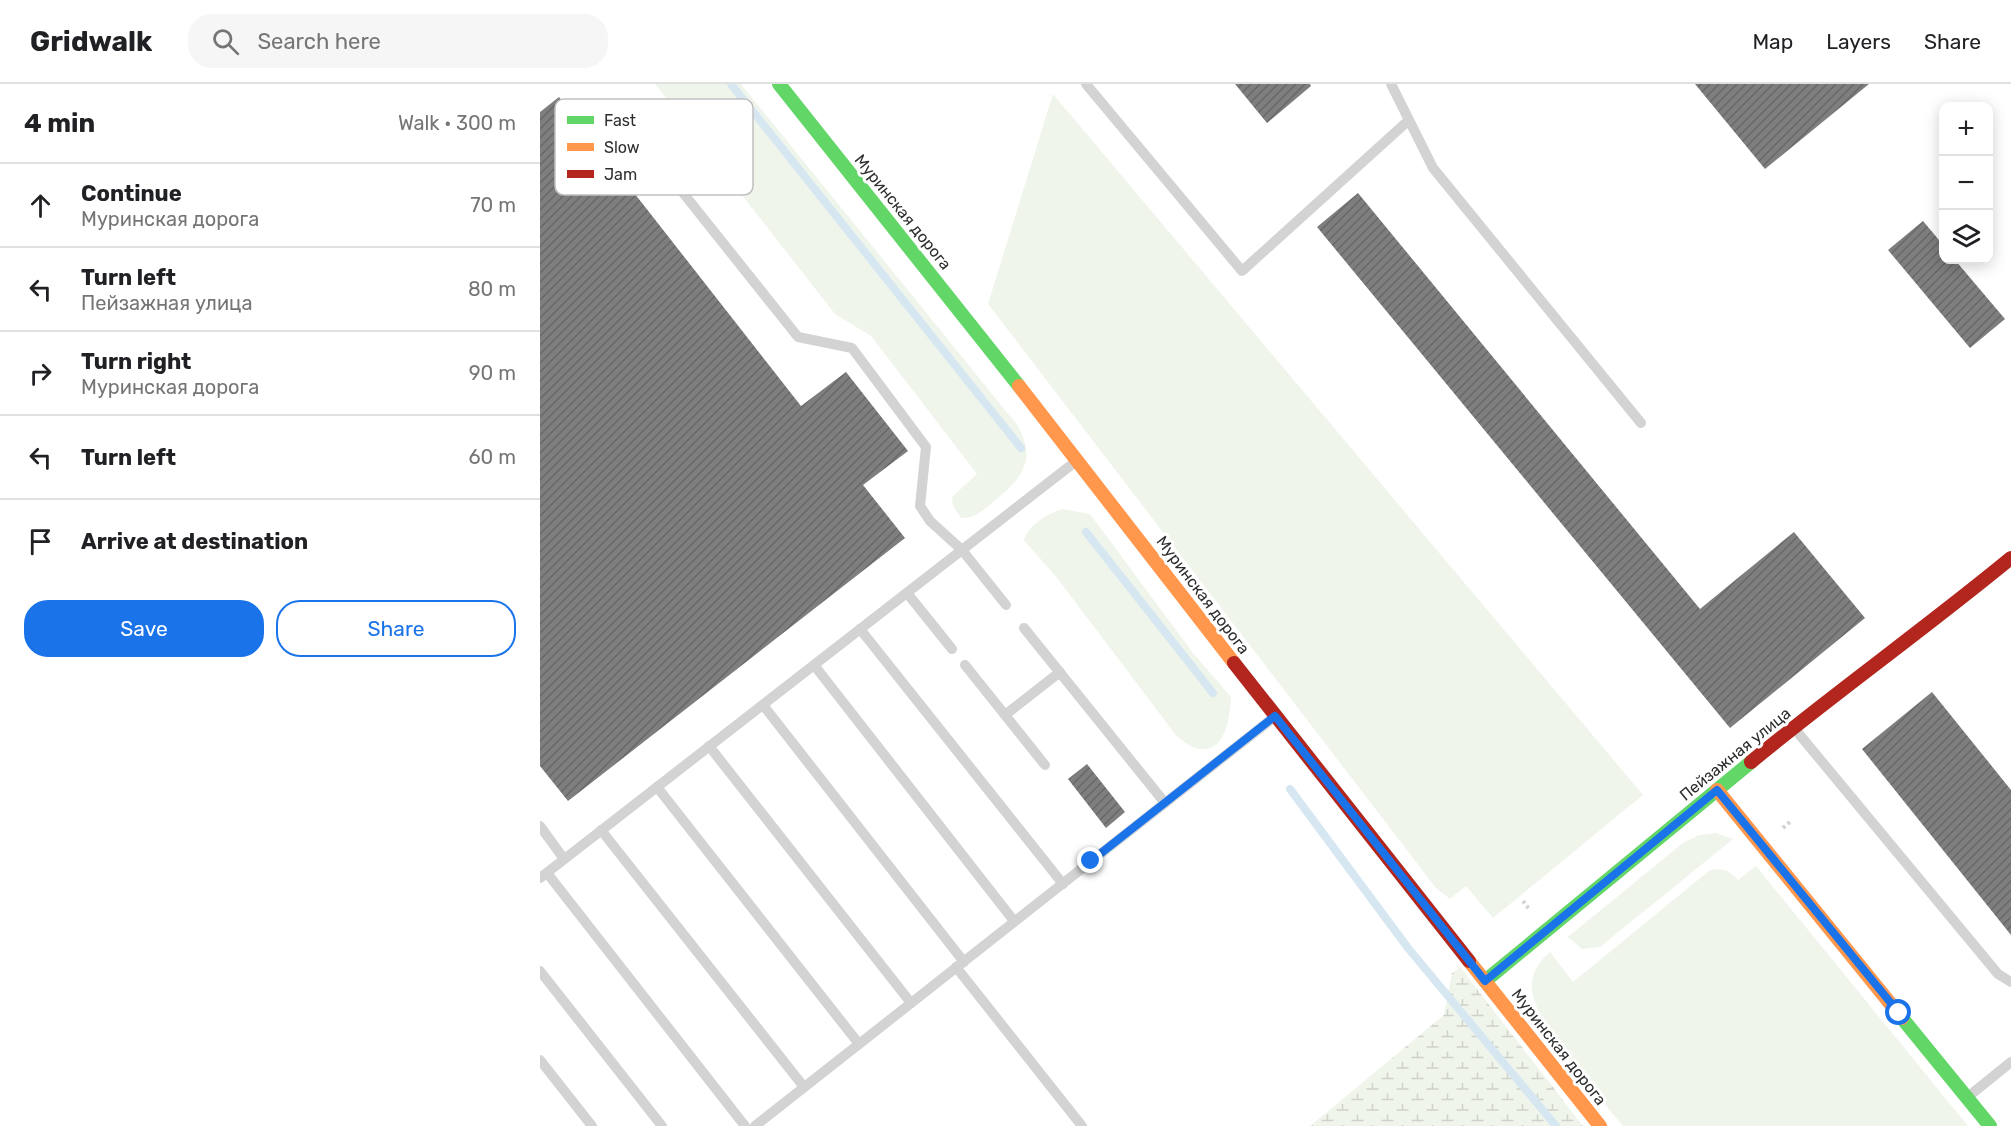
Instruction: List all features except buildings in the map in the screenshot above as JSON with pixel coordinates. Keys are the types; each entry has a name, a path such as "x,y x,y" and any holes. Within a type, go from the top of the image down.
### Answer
{"street":[{"name":"Муринская дорога","path":"779,84 1078,459 1275,716 1600,1126"},
{"name":"Пейзажная улица","path":"1485,981 1794,727 1928,627 2011,558"},
{"path":"1717,790 1990,1126"}],"lane":[{"path":"1086,84 1242,271 1409,120"},
{"path":"1391,84 1433,168 1641,423"},
{"path":"685,195 798,337 852,348 926,447 920,506 930,521 962,550 1006,605"},
{"path":"745,1126 543,875 1078,459"},
{"path":"907,593 952,649"},
{"path":"1024,628 1165,803"},
{"path":"860,629 1063,884"},
{"path":"814,665 1014,921"},
{"path":"965,665 1045,765"},
{"path":"1005,715 1060,672"},
{"path":"763,705 1082,1126"},
{"path":"755,1126 1275,716"},
{"path":"1794,727 1998,974 2011,982"},
{"path":"709,746 911,1003"},
{"path":"657,787 860,1044"},
{"path":"540,826 564,859"},
{"path":"601,830 804,1088"},
{"path":"540,971 662,1126"},
{"path":"540,1060 592,1126"},
{"path":"1967,1098 2011,1062"}],"green space":[{"path":"655,84 741,84 1018,426 1026,450 1023,469 1003,494 982,511 971,517 961,518 953,506 952,497 977,474 871,336 835,314 742,195 753,195 753,99 667,99"},
{"path":"1053,94 1643,795 1493,918 1466,886 1450,899 1436,888 988,304"},
{"path":"1063,509 1090,514 1193,653 1231,697 1224,733 1213,747 1195,748 1175,734 1058,579 1024,540 1030,529 1040,520"},
{"path":"1716,833 1733,839 1600,947 1582,949 1568,937 1683,843 1699,835"},
{"path":"1756,866 1968,1126 1623,1126 1582,1077 1553,1037 1534,999 1532,983 1535,970 1540,962 1550,952 1573,982 1710,870 1726,870 1738,880"},
{"path":"1460,967 1583,1126 1310,1126 1444,1015 1452,973"}],"waterway":[{"path":"731,84 743,99"},
{"path":"753,112 1021,448"},
{"path":"1086,532 1213,693"},
{"path":"1290,789 1408,948 1556,1126"}],"traffic: fast":[{"path":"779,84 1019,386"},
{"path":"1485,981 1751,762"},
{"path":"1902,1018 1990,1126"}],"traffic: slow":[{"path":"1019,386 1234,663"},
{"path":"1717,790 1902,1018"},
{"path":"1469,961 1600,1126"}],"traffic: jam":[{"path":"1751,762 2011,558"},
{"path":"1234,663 1469,961"}],"route":[{"path":"1091,861 1275,716 1485,981 1717,790 1899,1013"}]}
